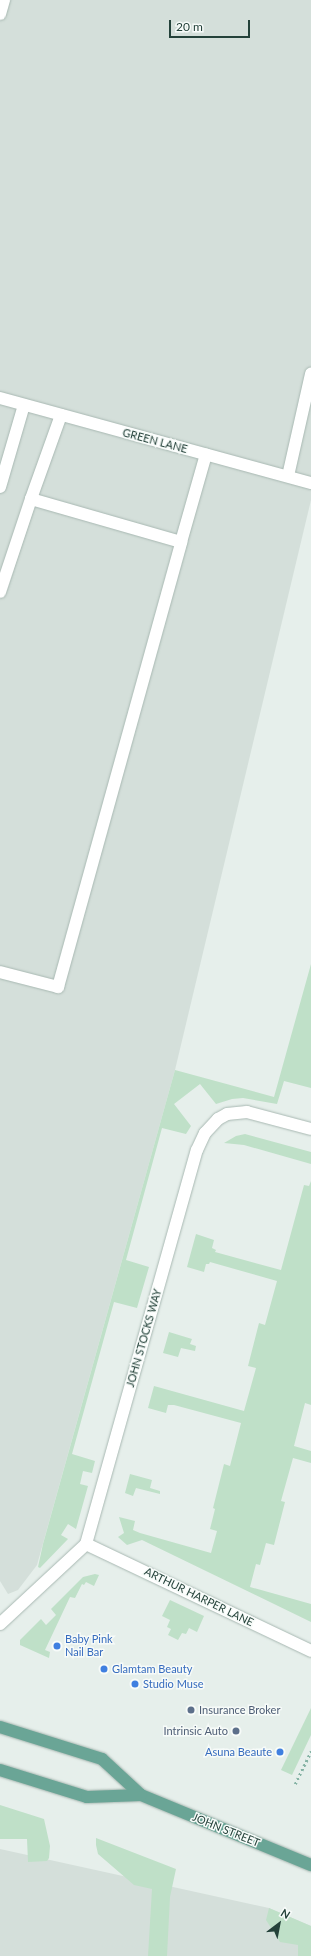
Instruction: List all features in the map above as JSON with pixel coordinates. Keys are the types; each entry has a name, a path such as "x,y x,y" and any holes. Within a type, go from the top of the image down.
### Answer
{"main road":[{"name":"JOHN STREET","path":"0,1727 102,1759 141,1795 311,1865"},
{"name":"JOHN STREET","path":"0,1770 87,1797 141,1795"}],"street":[{"path":"0,14 4,0"},
{"path":"288,476 311,374"},
{"name":"GREEN LANE","path":"0,398 311,483"},
{"path":"0,488 24,405"},
{"path":"0,592 61,415"},
{"path":"0,972 58,987 206,454"},
{"path":"31,499 182,542"},
{"name":"JOHN STOCKS WAY","path":"86,1544 200,1141 210,1126 218,1119 237,1112 247,1112 311,1129"},
{"path":"0,1624 86,1544"},
{"name":"ARTHUR HARPER LANE","path":"86,1544 311,1651"}],"path":[{"path":"295,1784 311,1750"}],"shaded area":[{"path":"0,0 311,0 311,500 175,1070 37,1565 18,1590 8,1594 0,1581"},
{"path":"0,1849 269,1908 311,1926 311,1956 0,1956"}],"green space":[{"path":"311,964 311,1088 284,1081 277,1104 243,1098 232,1099 216,1104 200,1084 174,1104 191,1126 186,1134 162,1128 126,1260 149,1267 137,1308 114,1302 72,1454 95,1461 92,1473 83,1471 80,1484 88,1486 76,1529 68,1524 61,1535 68,1539 40,1568 38,1567 43,1544 175,1070 274,1097"},
{"path":"245,1134 311,1152 311,1164 244,1145 224,1143 236,1136"},
{"path":"311,1181 311,1405 305,1403 294,1446 311,1451 311,1463 293,1458 281,1501 285,1502 274,1545 266,1543 260,1565 256,1564 250,1587 311,1604 311,1622 142,1540 127,1545 118,1537 124,1533 119,1517 135,1521 133,1530 140,1533 211,1553 217,1531 210,1529 215,1509 213,1508 224,1464 230,1466 241,1423 174,1405 168,1405 166,1413 148,1408 154,1386 244,1411 256,1368 248,1366 259,1323 265,1325 277,1281 210,1262 209,1264 206,1264 204,1272 187,1267 196,1234 214,1240 212,1248 216,1250 215,1252 281,1270 304,1185 309,1186"},
{"path":"169,1332 192,1339 190,1344 196,1346 195,1351 181,1348 178,1357 163,1353"},
{"path":"130,1474 152,1480 150,1488 160,1491 160,1494 136,1488 133,1496 125,1493"},
{"path":"95,1574 99,1575 94,1586 86,1582 84,1585 82,1584 75,1598 70,1597 45,1650 50,1652 49,1658 20,1645 20,1640 41,1619 46,1625 56,1615 51,1609 83,1577"},
{"path":"170,1600 204,1616 197,1632 189,1628 186,1634 182,1633 178,1640 168,1635 171,1629 167,1627 170,1620 162,1616"},
{"path":"311,1708 311,1735 292,1775 281,1770"},
{"path":"0,1805 44,1819 50,1846 49,1858 47,1861 28,1862 27,1839 0,1839"},
{"path":"96,1838 176,1869 170,1897 167,1956 148,1956 152,1889 134,1885 98,1854"},
{"path":"269,1908 311,1926 311,1956 298,1956 298,1945 280,1942 266,1920"}],"place":[{"name":"Baby Pink Nail Bar","path":"57,1646"},
{"name":"Glamtam Beauty","path":"104,1669"},
{"name":"Studio Muse","path":"135,1684"},
{"name":"Insurance Broker","path":"191,1710"},
{"name":"Intrinsic Auto","path":"236,1731"},
{"name":"Asuna Beaute","path":"280,1752"}]}
